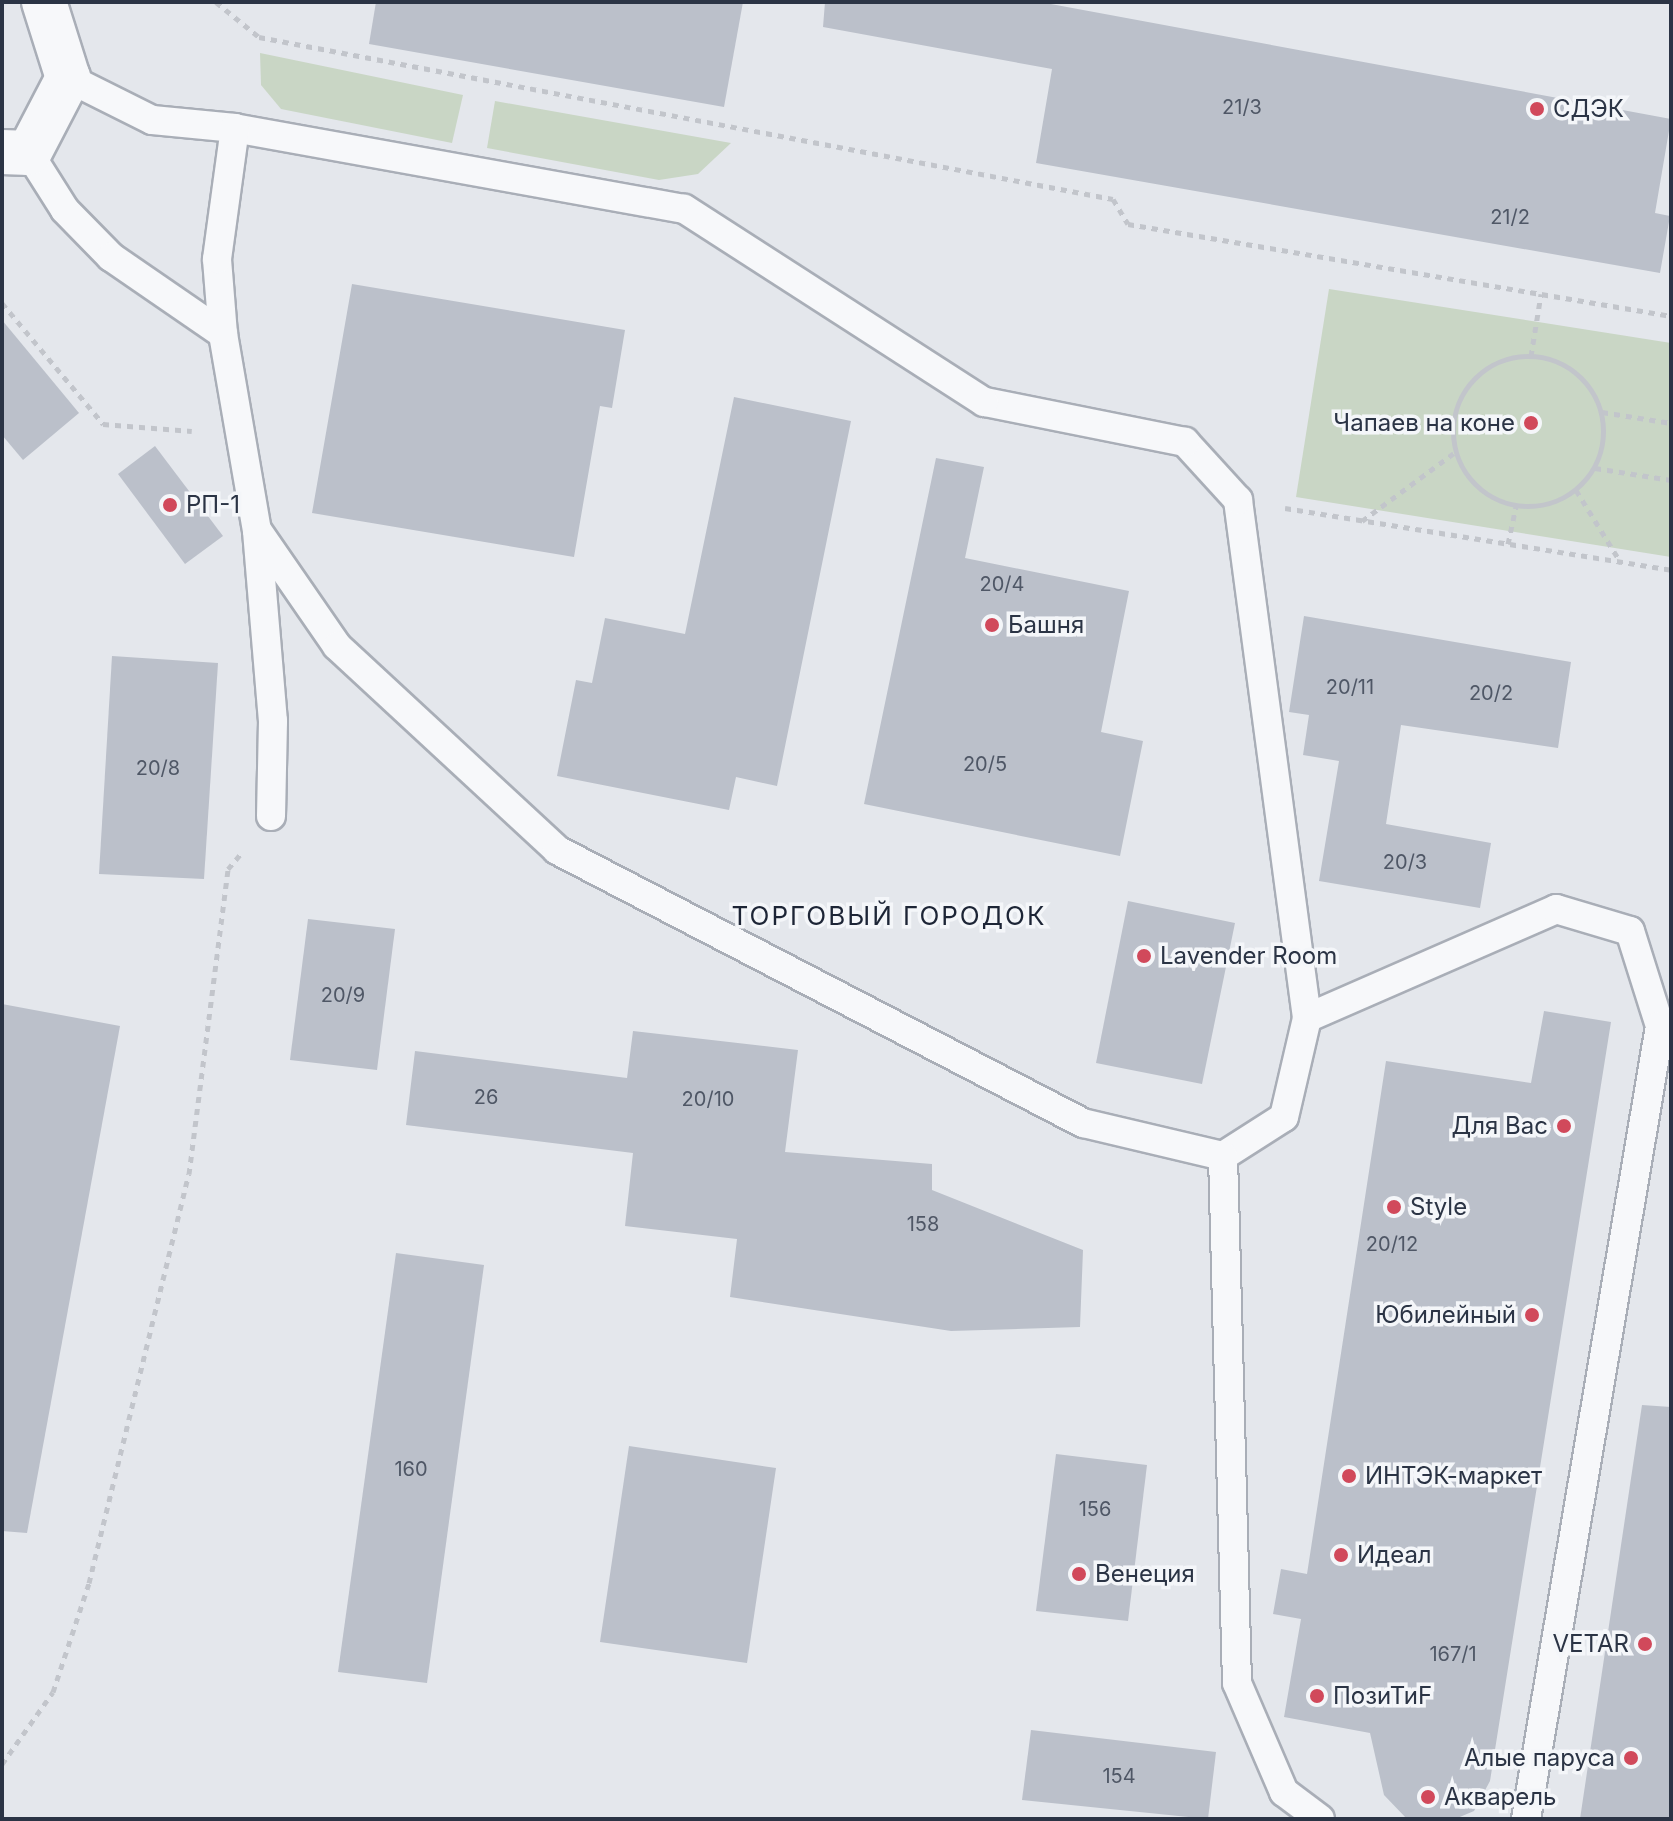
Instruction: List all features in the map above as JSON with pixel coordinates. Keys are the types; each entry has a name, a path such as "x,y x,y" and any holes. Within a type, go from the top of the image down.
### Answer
{"street":[{"path":"15,152 68,78 44,2"}],"lane":[{"path":"68,78 152,120 235,128 684,209 984,402 1185,442 1238,500 1307,1018 1284,1117 1223,1156 1083,1123 557,850 337,646 257,530"},
{"path":"235,128 217,259 223,334 257,530 273,721 271,816"},
{"path":"15,152 111,257 223,334"},
{"path":"1307,1018 1556,909 1630,931 1660,1026 1526,1819"},
{"path":"1223,1156 1237,1683 1284,1792 1320,1819"}],"path":[{"path":"216,2 259,37 1113,199 1128,224 1671,316"},
{"path":"1531,356 1541,294"},
{"path":"2,303 103,424 241,435"},
{"path":"1531,356 1579,374 1602,412 1595,468 1576,490 1550,503 1516,505 1470,481 1454,453 1457,404 1470,382 1490,365 1531,356"},
{"path":"1602,412 1671,423"},
{"path":"1362,521 1454,453"},
{"path":"1595,468 1671,480"},
{"path":"1576,490 1621,563"},
{"path":"1238,500 1671,570"},
{"path":"1508,544 1516,505"},
{"path":"2,1764 53,1692 89,1583 189,1174 228,869 271,816"}],"green space":[{"path":"260,53 463,95 452,143 281,109 261,85"},
{"path":"495,101 731,143 698,174 659,180 487,148"},
{"path":"1329,289 1671,343 1671,557 1296,497"}],"building":[{"path":"376,2 743,2 724,107 369,44"},
{"path":"825,2 1040,2 1671,119 1655,213 1670,216 1660,273 1036,163 1052,69 823,27"},
{"path":"352,284 625,330 612,408 600,406 574,557 312,513"},
{"path":"2,320 79,413 23,460 2,435"},
{"path":"734,397 851,421 777,786 736,777 729,810 557,776 576,680 592,683 605,618 685,634"},
{"name":"РП-1","path":"155,446 223,536 185,564 118,474"},
{"path":"936,458 984,467 965,558 1129,591 1101,732 1143,741 1120,856 864,804"},
{"path":"1304,616 1571,662 1558,748 1401,725 1386,824 1491,843 1480,908 1319,881 1339,761 1303,755 1309,715 1289,712"},
{"path":"112,656 218,663 204,879 99,874"},
{"path":"1128,901 1235,923 1202,1084 1096,1063"},
{"path":"308,919 395,929 377,1070 290,1060"},
{"path":"2,1004 120,1026 27,1533 2,1531"},
{"path":"1544,1011 1611,1022 1490,1781 1474,1811 1455,1819 1407,1819 1384,1795 1370,1733 1284,1717 1301,1619 1273,1614 1281,1569 1307,1574 1386,1061 1531,1083"},
{"path":"633,1031 798,1050 785,1152 932,1164 932,1190 1083,1250 1080,1327 951,1331 730,1297 737,1239 625,1226 633,1153 406,1125 415,1051 627,1078"},
{"path":"396,1253 484,1265 427,1683 338,1672"},
{"path":"1642,1405 1671,1407 1671,1819 1580,1819"},
{"path":"629,1446 776,1468 747,1663 600,1642"},
{"path":"1056,1454 1147,1465 1128,1621 1036,1611"},
{"path":"1031,1730 1216,1752 1208,1819 1022,1800"}],"place":[{"name":"СДЭК","path":"1537,109"},
{"name":"Чапаев на коне","path":"1531,423"},
{"name":"РП-1","path":"170,505"},
{"name":"Башня","path":"992,625"},
{"name":"Lavender Room","path":"1144,956"},
{"name":"Для Вас","path":"1564,1126"},
{"name":"Style","path":"1394,1207"},
{"name":"Юбилейный","path":"1532,1315"},
{"name":"ИНТЭК-маркет","path":"1349,1476"},
{"name":"Идеал","path":"1341,1555"},
{"name":"Венеция","path":"1079,1574"},
{"name":"VETAR","path":"1645,1644"},
{"name":"ПозиТиF","path":"1317,1696"},
{"name":"Алые паруса","path":"1631,1758"},
{"name":"Акварель","path":"1428,1797"}],"district":[{"name":"ТОРГОВЫЙ ГОРОДОК","path":"889,916"}]}
